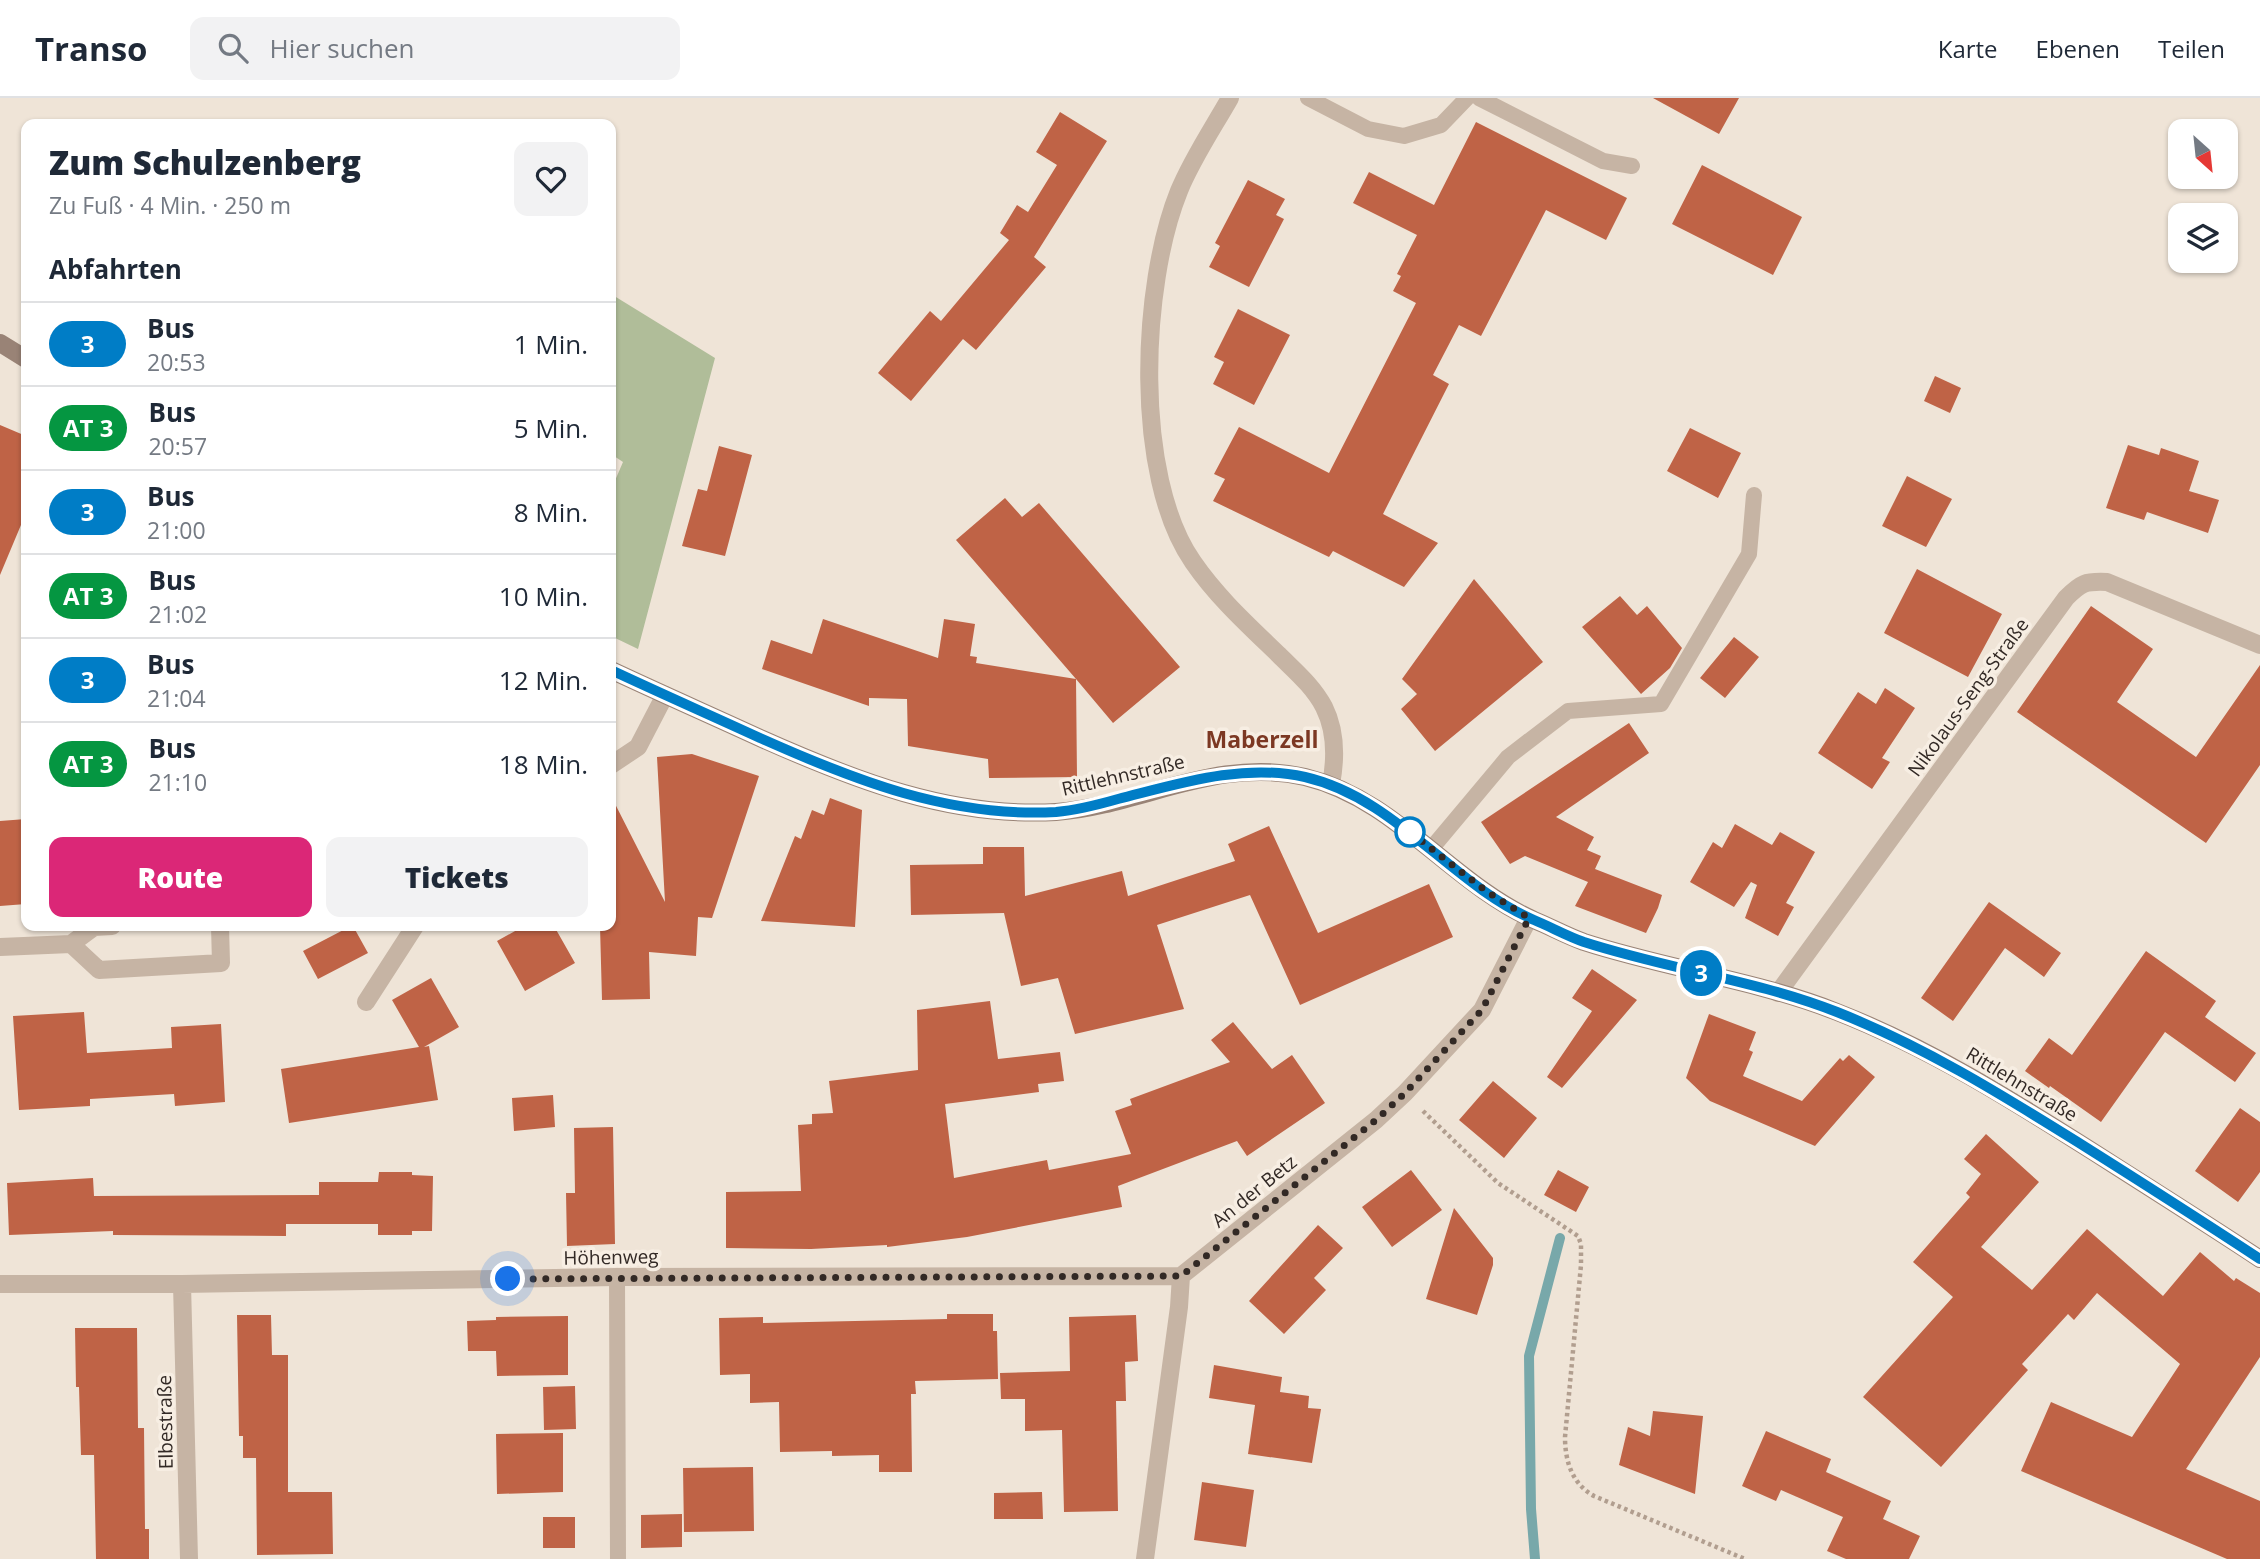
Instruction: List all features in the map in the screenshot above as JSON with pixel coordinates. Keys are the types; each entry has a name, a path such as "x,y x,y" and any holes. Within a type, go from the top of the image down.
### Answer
{"street":[{"path":"1230,98 1179,190 1159,264 1151,312 1150,385 1162,495 1174,529 1198,570 1220,597 1310,685 1325,708 1333,734 1335,764 1331,784"},
{"path":"0,343 21,356"},
{"name":"Nikolaus-Seng-Straße","path":"1779,993 2066,598 2076,588 2087,581 2107,582 2260,645"},
{"name":"Rittlehnstraße","path":"616,672 807,760 874,785 922,799 968,808 1026,812 1083,809 1210,776 1243,772 1299,776 1331,784 1367,802 1486,891 1529,918 1580,940 1779,993 1838,1012 1911,1044 1990,1086 2260,1259"},
{"path":"616,762 638,747 665,695"},
{"name":"An der Betz","path":"1181,1276 1376,1120 1405,1093 1482,1010 1529,918"},
{"path":"0,947 71,944 89,931"},
{"path":"71,944 99,970 221,963 220,931"},
{"path":"366,1002 412,931"},
{"path":"1145,1559 1181,1276"},
{"name":"Höhenweg","path":"0,1284 617,1277 1181,1276"},
{"name":"Elbestraße","path":"182,1284 189,1559"}],"lane":[{"path":"1308,98 1368,129 1404,136 1441,125 1467,98"},
{"path":"1479,98 1603,160 1632,166"},
{"path":"1431,849 1508,757 1568,711 1661,704 1749,554 1754,495"},
{"path":"617,1277 618,1559"}],"path":[{"path":"1422,1109 1498,1183 1578,1236 1581,1244 1581,1265 1565,1437 1566,1454 1575,1481 1594,1496 1734,1558 1745,1559"}],"green space":[{"path":"616,297 715,358 638,649 616,638 616,478 623,462 616,457"}],"building":[{"path":"1653,98 1739,98 1719,134"},
{"path":"1060,112 1107,141 1034,257 1046,267 976,350 963,339 911,401 878,373 930,311 941,321 1009,240 1000,233 1017,205 1028,212 1057,165 1036,152"},
{"path":"1476,122 1627,198 1606,240 1546,210 1481,336 1459,325 1433,375 1449,384 1383,514 1438,543 1404,587 1333,551 1329,557 1213,501 1225,479 1214,474 1239,427 1329,473 1416,303 1393,291 1401,276 1397,274 1417,235 1353,203 1369,172 1434,205"},
{"path":"1702,165 1802,217 1773,275 1672,224"},
{"path":"1248,180 1285,199 1276,215 1284,219 1249,287 1209,267 1220,246 1215,243"},
{"path":"1238,309 1290,335 1254,405 1213,384 1224,362 1214,357"},
{"path":"1935,376 1961,388 1950,413 1924,401"},
{"path":"0,425 21,434 21,525 0,575"},
{"path":"1690,428 1741,453 1718,498 1667,471"},
{"path":"2128,445 2159,455 2161,448 2199,461 2189,491 2219,500 2208,533 2147,512 2144,520 2106,508"},
{"path":"719,446 752,455 725,556 682,546 698,489 707,491"},
{"path":"1907,476 1952,499 1926,547 1882,526"},
{"path":"1005,498 1022,517 1039,503 1180,667 1113,723 956,540"},
{"path":"1917,569 2002,614 1968,677 1884,633"},
{"path":"1474,579 1543,662 1435,751 1401,709 1417,694 1402,679"},
{"path":"1620,596 1637,615 1647,606 1682,648 1670,668 1641,694 1582,627"},
{"path":"2091,606 2153,649 2117,702 2196,757 2260,665 2260,765 2206,843 2017,712"},
{"path":"823,619 938,658 944,619 975,624 970,656 977,657 976,663 1076,679 1077,777 989,778 988,759 908,746 907,699 869,698 869,706 762,669 771,640 812,654"},
{"path":"1734,637 1759,657 1725,698 1700,678"},
{"path":"1885,688 1915,708 1882,758 1890,762 1872,789 1818,753 1858,692 1876,704"},
{"path":"1629,723 1649,753 1556,817 1594,837 1587,850 1601,856 1595,869 1662,895 1646,933 1575,906 1588,882 1525,856 1510,864 1481,822"},
{"path":"692,754 759,776 712,918 698,917 696,956 649,952 650,999 602,1000 600,931 616,931 616,806 665,902 657,757"},
{"path":"830,798 862,810 855,927 761,921 795,836 801,839 812,810 824,815"},
{"path":"21,819 21,904 0,906 0,821"},
{"path":"1735,824 1772,845 1780,832 1815,852 1786,903 1794,907 1778,936 1745,918 1757,885 1751,882 1734,907 1690,882 1713,842 1722,848"},
{"path":"1269,826 1318,933 1429,884 1453,937 1300,1005 1250,895 1157,925 1184,1009 1075,1034 1058,978 1021,986 1004,913 911,915 910,865 983,864 983,847 1024,847 1025,896 1122,871 1128,896 1235,861 1228,844"},
{"path":"1989,902 2061,953 2044,977 2005,948 1953,1021 1921,998"},
{"path":"341,931 356,931 368,953 318,979 303,951"},
{"path":"515,931 557,931 575,963 525,991 497,941"},
{"path":"2146,951 2216,1001 2205,1017 2256,1053 2235,1082 2165,1032 2101,1122 2025,1071 2049,1038 2072,1055"},
{"path":"1592,969 1637,1000 1562,1088 1547,1077 1592,1011 1572,998"},
{"path":"431,978 459,1027 424,1047 429,1046 438,1100 289,1123 281,1069 419,1047 392,1000"},
{"path":"990,1001 998,1059 1060,1052 1064,1081 1038,1084 1039,1092 945,1104 954,1178 1047,1160 1049,1170 1131,1154 1115,1111 1132,1105 1130,1099 1230,1062 1211,1040 1233,1022 1272,1069 1292,1055 1325,1103 1247,1156 1237,1141 1118,1186 1122,1207 967,1237 887,1247 726,1248 726,1192 801,1191 798,1125 812,1124 812,1114 833,1113 829,1081 918,1070 917,1010"},
{"path":"84,1012 87,1053 172,1048 171,1027 221,1024 225,1102 175,1106 174,1094 90,1099 90,1106 19,1110 13,1016"},
{"path":"1709,1014 1756,1032 1749,1050 1753,1052 1743,1076 1802,1101 1840,1058 1843,1061 1849,1055 1875,1077 1815,1146 1710,1101 1686,1078"},
{"path":"1493,1081 1537,1118 1504,1158 1459,1120"},
{"path":"553,1095 555,1127 514,1131 512,1098"},
{"path":"2240,1108 2260,1122 2260,1172 2238,1202 2195,1171"},
{"path":"613,1127 615,1244 567,1246 566,1193 575,1193 574,1128"},
{"path":"1986,1134 2039,1182 1981,1247 2032,1290 2087,1229 2163,1296 2200,1252 2234,1281 2236,1278 2260,1293 2260,1357 2186,1469 2260,1501 2260,1559 2227,1559 2021,1471 2051,1402 2132,1437 2180,1364 2097,1293 2074,1320 2068,1314 2022,1364 2028,1370 1941,1467 1863,1397 1953,1297 1913,1262 1970,1197 1966,1193 1981,1174 1964,1159"},
{"path":"1411,1170 1442,1210 1392,1247 1362,1207"},
{"path":"1558,1170 1589,1187 1576,1212 1544,1195"},
{"path":"379,1172 412,1172 412,1175 433,1176 432,1231 412,1231 412,1235 378,1235 378,1224 286,1224 286,1236 113,1235 113,1231 9,1235 7,1183 93,1178 94,1196 319,1195 319,1182 378,1182"},
{"path":"1454,1208 1493,1258 1477,1315 1426,1299"},
{"path":"1318,1225 1343,1248 1314,1278 1326,1290 1284,1334 1249,1301"},
{"path":"947,1314 993,1314 993,1331 997,1331 998,1379 915,1381 916,1394 911,1394 912,1472 879,1472 879,1455 832,1456 832,1451 780,1452 779,1402 750,1403 750,1374 720,1375 719,1318 763,1317 763,1323 947,1319"},
{"path":"237,1315 271,1315 272,1355 288,1355 288,1492 332,1492 333,1554 257,1555 256,1458 243,1458 243,1436 239,1436"},
{"path":"1136,1315 1138,1361 1125,1362 1126,1401 1116,1401 1118,1511 1064,1512 1062,1430 1025,1431 1025,1399 1001,1399 1000,1373 1070,1371 1069,1317"},
{"path":"568,1316 568,1375 497,1376 496,1351 468,1351 467,1321 496,1320 496,1317"},
{"path":"75,1328 137,1328 138,1428 144,1428 145,1529 149,1529 149,1559 96,1559 94,1455 81,1455"},
{"path":"1214,1365 1282,1377 1280,1392 1309,1396 1308,1408 1321,1409 1312,1463 1248,1454 1255,1405 1209,1398"},
{"path":"575,1386 576,1429 544,1430 543,1387"},
{"path":"1653,1411 1703,1416 1695,1494 1619,1465 1628,1427 1650,1436"},
{"path":"1766,1431 1831,1459 1826,1472 1891,1501 1883,1519 1920,1536 1909,1559 1846,1559 1827,1551 1843,1517 1781,1490 1776,1501 1742,1486"},
{"path":"563,1433 563,1492 497,1494 496,1434"},
{"path":"753,1467 754,1531 684,1532 683,1468"},
{"path":"1202,1482 1254,1490 1246,1547 1194,1540"},
{"path":"1042,1492 1043,1519 994,1519 994,1493"},
{"path":"682,1514 682,1547 641,1548 641,1515"},
{"path":"543,1517 575,1517 575,1548 543,1548"}],"waterway":[{"path":"1535,1559 1531,1509 1529,1356 1560,1238"}],"bus line":[{"name":"3","path":"616,672 807,760 874,785 922,799 968,808 998,812 1083,809 1210,776 1243,772 1299,776 1331,784 1367,802 1486,891 1529,918 1580,940 1823,1007 1911,1044 1990,1086 2260,1259"}],"district":[{"name":"Maberzell","path":"1262,740"}],"route":[{"path":"508,1279 1181,1276 1376,1120 1405,1093 1482,1010 1529,918 1486,891 1410,832"}]}
